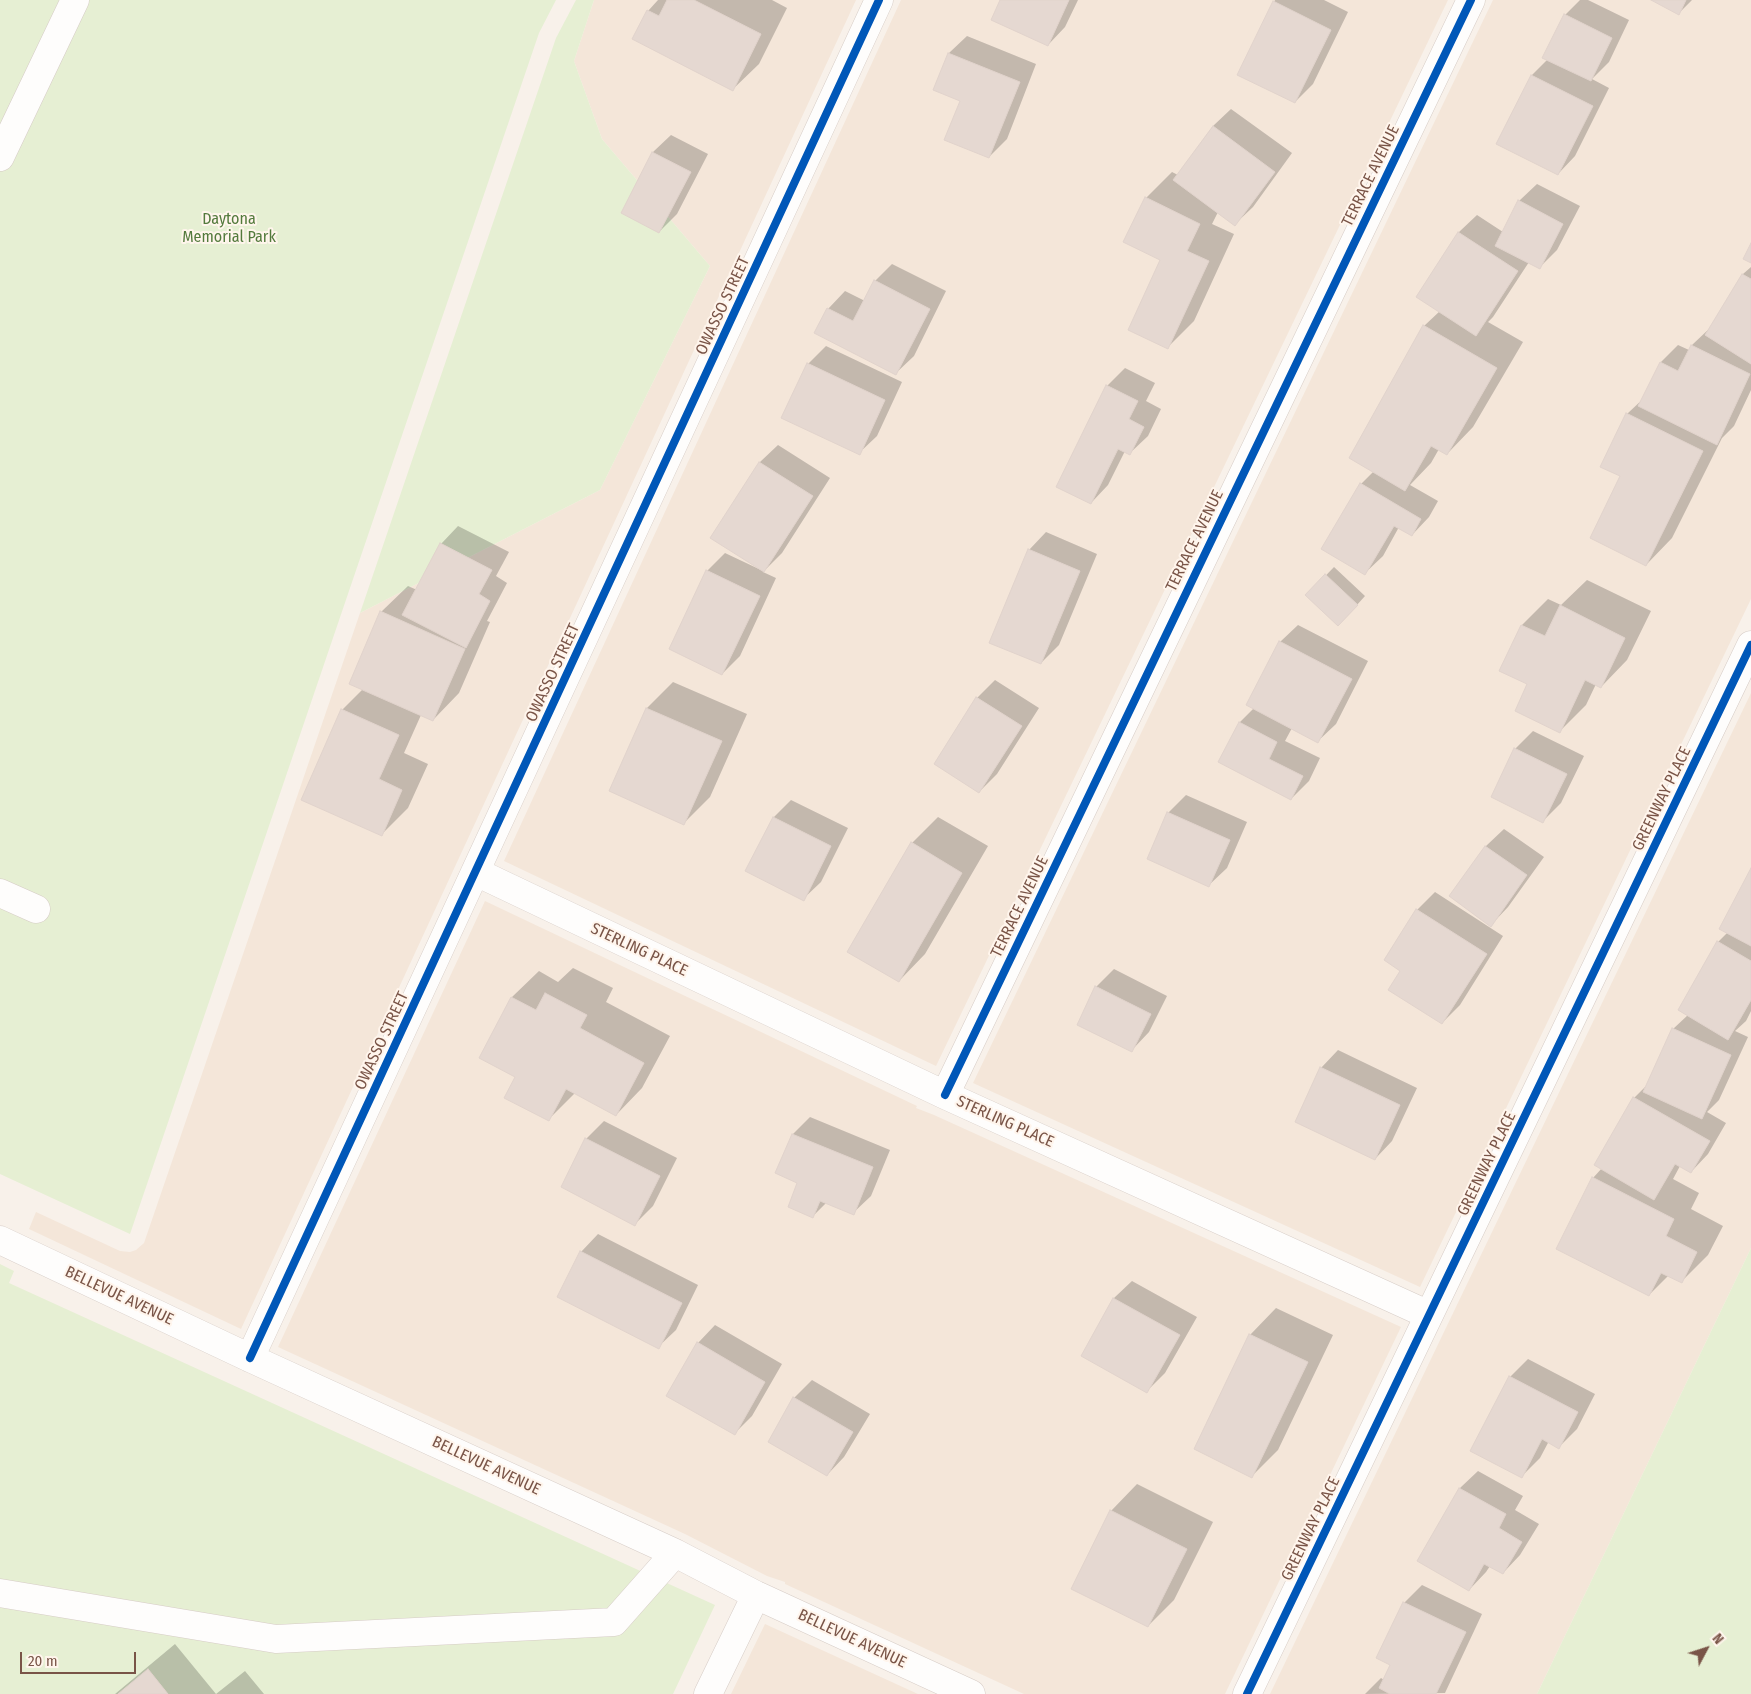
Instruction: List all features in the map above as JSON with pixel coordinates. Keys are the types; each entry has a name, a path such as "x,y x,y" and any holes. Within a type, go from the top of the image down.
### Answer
{"street":[{"path":"0,157 75,0"},
{"name":"OWASSO STREET","path":"250,1358 879,0"},
{"name":"TERRACE AVENUE","path":"945,1095 1470,0"},
{"name":"GREENWAY PLACE","path":"1247,1694 1751,645"},
{"name":"STERLING PLACE","path":"476,872 945,1095 1429,1315"},
{"path":"0,893 36,909"},
{"name":"BELLEVUE AVENUE","path":"0,1240 250,1358 675,1553 756,1595 971,1694"},
{"path":"0,1593 276,1639 614,1622 675,1553"},
{"path":"708,1694 756,1595"}],"shaded area":[{"path":"594,0 856,0 241,1329 29,1229 36,1212 120,1251 130,1252 136,1250 144,1243 360,613 600,490 710,266 602,139 574,61"},
{"path":"901,0 1448,0 936,1066 504,861"},
{"path":"1493,0 1751,0 1751,599 1420,1287 973,1083"},
{"path":"1751,693 1751,1248 1537,1694 1270,1694"},
{"path":"485,901 917,1106 916,1108 1401,1327 1225,1694 1024,1694 785,1584 785,1582 767,1576 685,1534 278,1347"},
{"path":"765,1624 918,1694 731,1694"}],"green space":[{"name":"Daytona Memorial Park","path":"0,0 556,0 539,33 130,1234 0,1174"},
{"path":"576,0 594,0 574,61 602,139 710,266 600,490 360,613 556,38"},
{"path":"1751,1248 1751,1694 1537,1694"},
{"path":"0,1264 14,1271 9,1283 715,1605 673,1694 0,1694"}],"building":[{"path":"667,0 694,0 761,34 733,91 632,39 647,10 659,16"},
{"path":"1000,0 1069,0 1048,46 991,20"},
{"path":"1651,0 1686,0 1679,15"},
{"path":"1273,1 1331,30 1295,103 1237,75"},
{"path":"1564,14 1612,38 1591,81 1542,58"},
{"path":"948,53 1020,82 989,158 944,140 960,101 933,90"},
{"path":"1531,75 1593,106 1558,175 1496,144"},
{"path":"1213,126 1275,172 1235,226 1173,180"},
{"path":"652,152 691,172 659,233 621,213"},
{"path":"1145,197 1200,224 1187,251 1209,261 1168,349 1128,330 1160,260 1123,242"},
{"path":"1518,200 1563,224 1540,269 1495,246"},
{"path":"1458,232 1518,271 1476,336 1416,297"},
{"path":"1751,243 1751,263 1743,259"},
{"path":"1742,274 1751,279 1751,364 1705,335"},
{"path":"874,280 930,309 896,375 814,333 827,308 853,321"},
{"path":"1423,325 1497,368 1447,455 1431,446 1405,491 1349,458"},
{"path":"1691,345 1750,374 1717,445 1638,406 1660,362 1678,371"},
{"path":"807,363 885,400 860,455 781,418"},
{"path":"1106,385 1138,401 1129,419 1144,427 1130,455 1118,449 1091,504 1056,487"},
{"path":"1626,413 1703,451 1646,566 1590,538 1620,476 1600,467"},
{"path":"759,462 813,496 764,572 710,538"},
{"path":"1360,483 1421,519 1412,536 1394,526 1365,575 1321,549"},
{"path":"440,543 492,570 479,594 490,601 466,648 402,615"},
{"path":"1028,549 1080,571 1041,664 989,643"},
{"path":"706,570 760,596 722,675 669,649"},
{"path":"1325,574 1358,605 1338,626 1305,595"},
{"path":"1560,605 1625,638 1601,688 1585,680 1560,733 1515,711 1527,684 1499,671 1521,625 1545,636"},
{"path":"380,611 465,649 433,721 349,684"},
{"path":"1279,641 1352,679 1318,743 1246,705"},
{"path":"976,697 1022,726 979,793 934,764"},
{"path":"646,708 722,741 684,825 609,791"},
{"path":"341,709 399,735 379,779 402,790 382,836 301,800"},
{"path":"1239,722 1277,742 1269,759 1303,776 1291,800 1218,762"},
{"path":"1514,748 1567,774 1543,823 1491,797"},
{"path":"1167,812 1230,840 1209,887 1147,859"},
{"path":"773,817 831,846 804,901 745,871"},
{"path":"911,842 962,873 899,982 847,952"},
{"path":"1485,846 1527,875 1491,927 1449,896"},
{"path":"1751,868 1751,946 1719,929"},
{"path":"1416,909 1487,954 1442,1024 1388,990 1400,971 1384,960"},
{"path":"1717,941 1751,961 1751,1000 1728,1040 1678,1010"},
{"path":"1095,986 1151,1014 1132,1052 1077,1025"},
{"path":"545,993 587,1015 580,1028 644,1063 616,1116 566,1089 549,1121 504,1098 515,1077 479,1058 511,997 536,1010"},
{"path":"1672,1028 1731,1055 1702,1119 1643,1092"},
{"path":"1320,1067 1400,1105 1375,1160 1295,1122"},
{"path":"1633,1097 1710,1141 1691,1173 1675,1164 1654,1200 1594,1165"},
{"path":"792,1134 873,1167 854,1215 820,1201 813,1218 788,1207 797,1183 775,1173"},
{"path":"585,1138 660,1176 635,1226 561,1187"},
{"path":"1592,1177 1674,1219 1666,1236 1697,1252 1682,1283 1661,1273 1649,1296 1556,1249"},
{"path":"580,1251 682,1303 659,1349 557,1297"},
{"path":"1113,1298 1180,1335 1147,1393 1081,1356"},
{"path":"1249,1334 1308,1362 1252,1478 1194,1449"},
{"path":"697,1342 765,1382 735,1435 666,1396"},
{"path":"1509,1376 1578,1412 1559,1449 1542,1439 1522,1478 1470,1451"},
{"path":"793,1397 853,1432 827,1476 768,1442"},
{"path":"1459,1488 1506,1514 1499,1528 1522,1542 1503,1574 1484,1564 1469,1591 1417,1561"},
{"path":"1110,1510 1187,1549 1148,1627 1071,1589"},
{"path":"1403,1602 1466,1632 1436,1694 1390,1694 1379,1688 1390,1665 1376,1658"},
{"path":"148,1669 168,1694 118,1694"}],"cycle path":[{"path":"250,1358 879,0"},
{"path":"945,1095 1471,0"},
{"path":"1247,1694 1751,645"}]}
